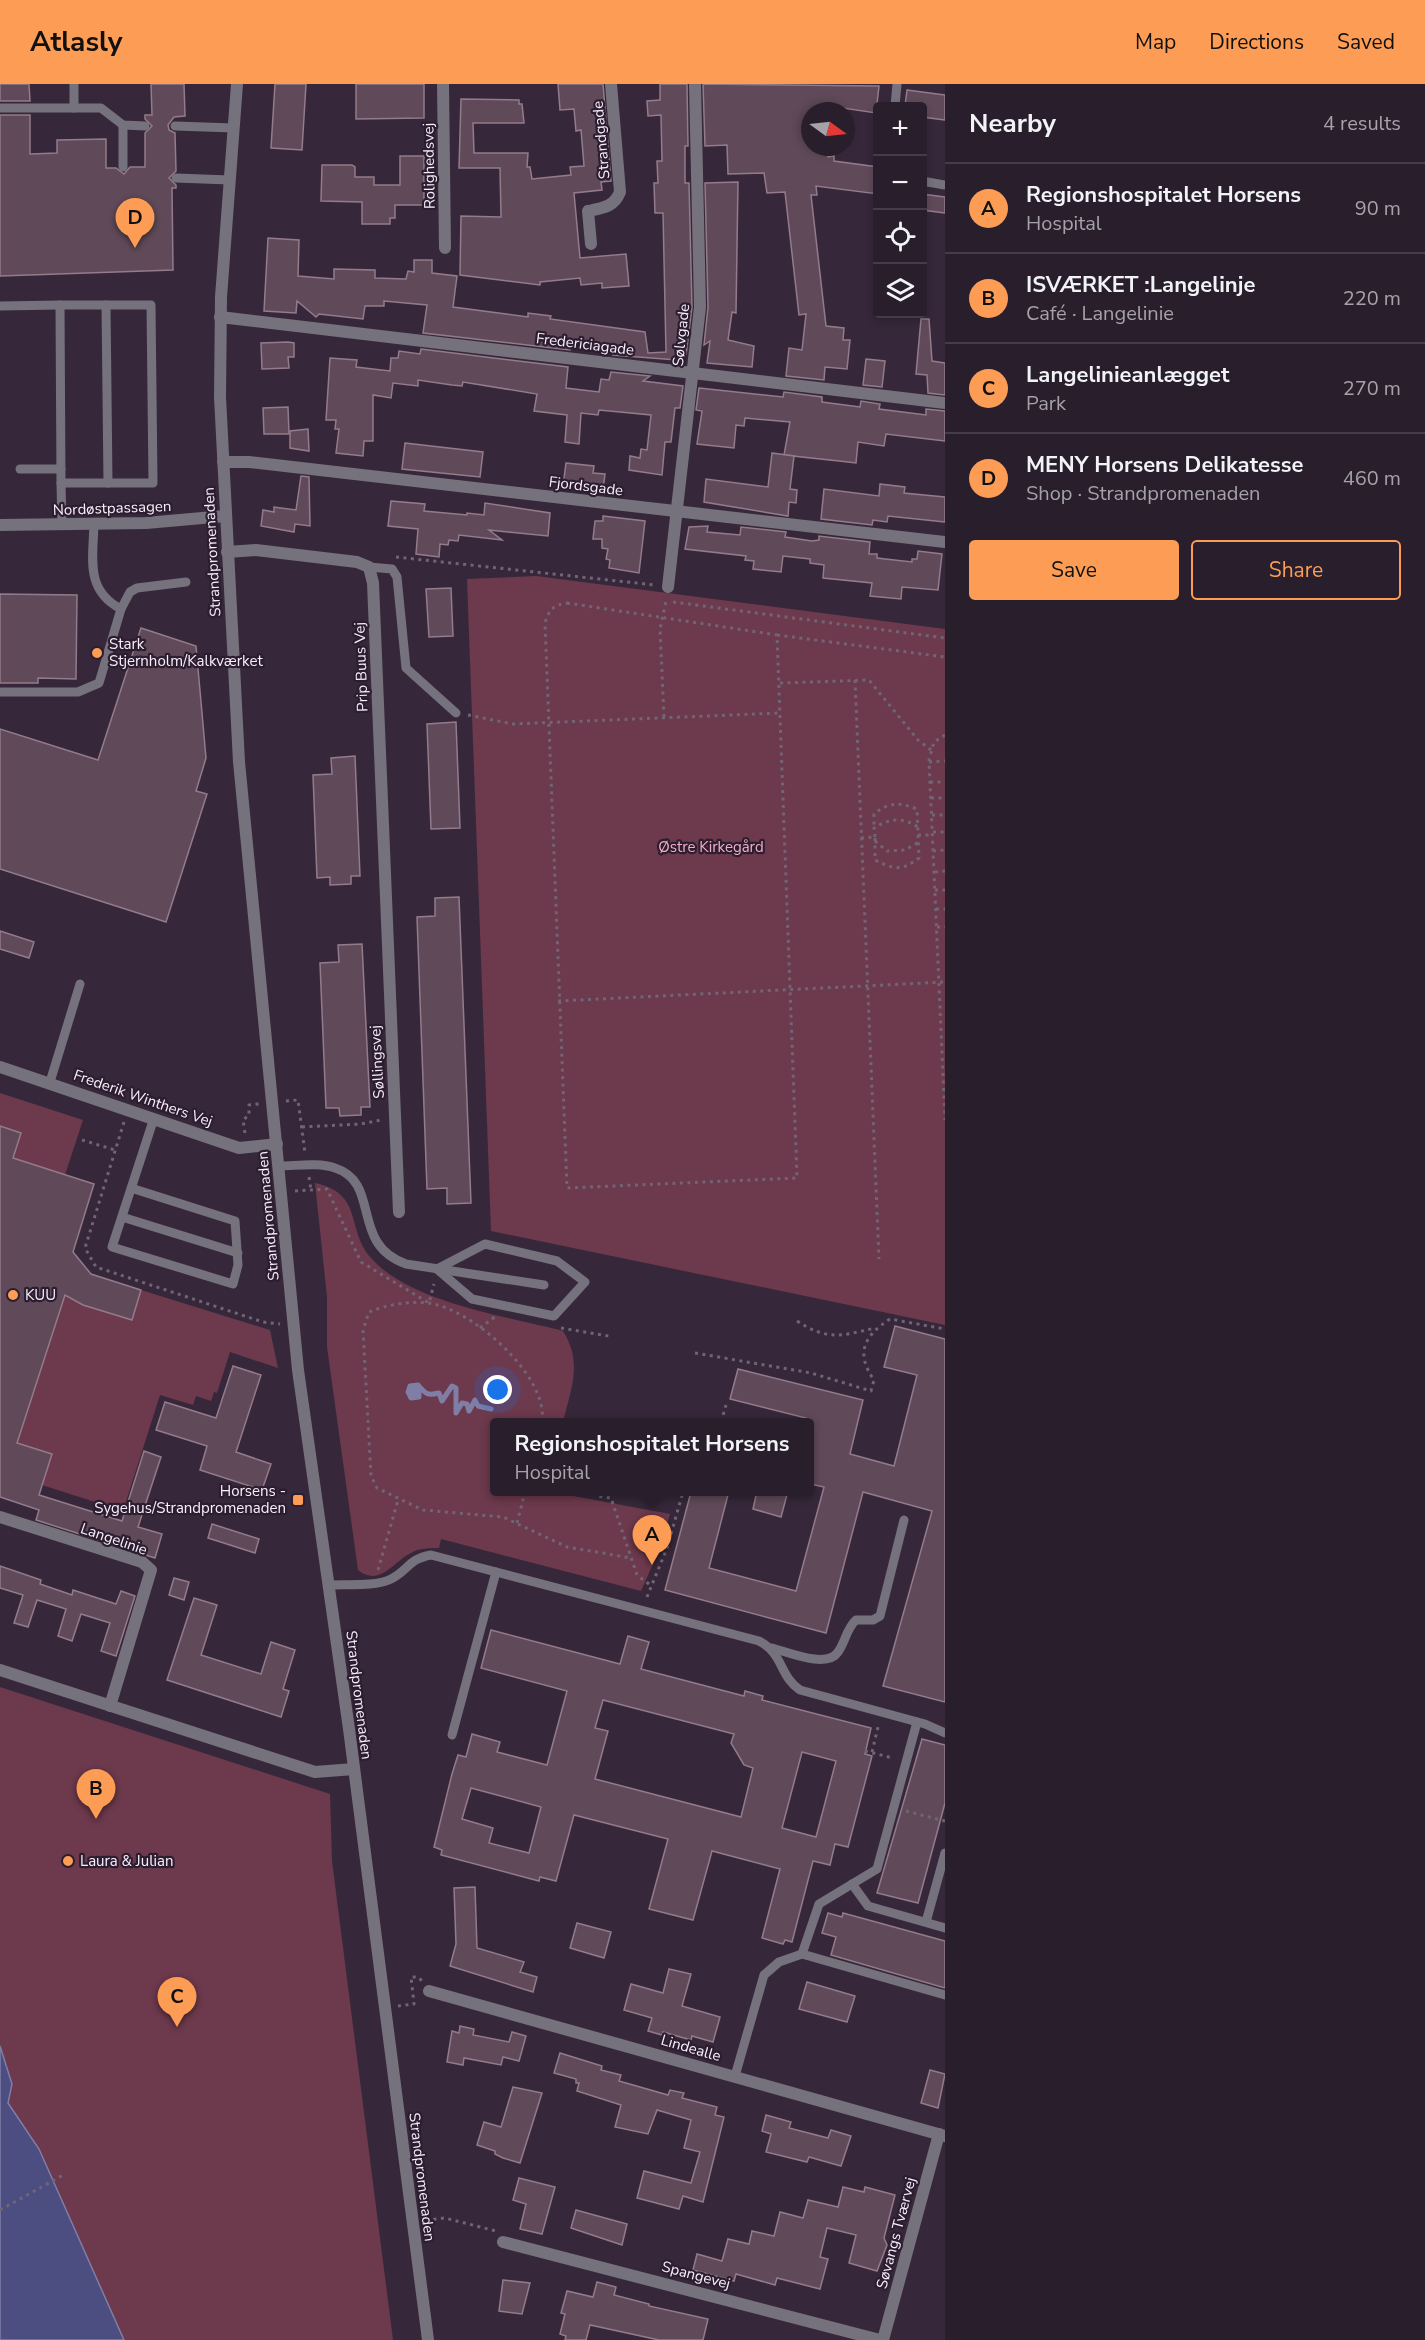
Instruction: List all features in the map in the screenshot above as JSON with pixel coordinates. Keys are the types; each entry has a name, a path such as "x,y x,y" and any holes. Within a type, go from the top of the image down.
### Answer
{"street":[{"name":"Strandpromenaden","path":"237,84 220,317 225,516 239,762 298,1370 330,1585 428,2340"},
{"name":"Rolighedsvej","path":"443,84 445,248"},
{"name":"Strandgade","path":"591,244 588,212 607,207 616,201 620,192 611,84"},
{"name":"Sølvgade","path":"668,587 700,307 695,84"},
{"name":"Fredericiagade","path":"220,317 945,404"},
{"name":"Fjordsgade","path":"223,462 249,462 945,542"},
{"name":"Nordøstpassagen","path":"0,525 146,523 225,516"},
{"path":"227,552 256,550 357,562 369,567"},
{"name":"Prip Buus Vej","path":"369,567 373,583 386,911"},
{"name":"Søllingsvej","path":"386,911 399,1212"},
{"name":"Frederik Winthers Vej","path":"0,1067 50,1082 239,1148 277,1144"},
{"name":"Langelinie","path":"0,1517 142,1562 151,1570 110,1706"},
{"path":"0,1670 315,1772 354,1769"},
{"name":"Lindealle","path":"429,1992 942,2135"},
{"name":"Søvangs Tværvej","path":"882,2340 942,2135"},
{"name":"Spangevej","path":"503,2241 882,2340"}],"lane":[{"path":"74,84 74,108"},
{"path":"895,102 897,84"},
{"path":"0,108 101,108 123,125 145,126"},
{"path":"123,125 123,167"},
{"path":"175,126 234,128"},
{"path":"176,178 230,180"},
{"path":"927,182 945,185"},
{"path":"60,305 62,525"},
{"path":"106,305 108,483"},
{"path":"0,306 151,305 153,483 61,483"},
{"path":"20,469 61,469"},
{"path":"94,524 94,580 105,600 121,609"},
{"path":"369,567 392,569 397,577 406,668 456,713"},
{"path":"0,692 78,692 99,683 121,609 130,592 137,588 186,582"},
{"path":"50,1082 80,984"},
{"path":"131,1188 235,1221 238,1264 233,1284 112,1247 122,1217 131,1188 154,1118"},
{"path":"279,1166 322,1166 347,1174 363,1195 370,1229 383,1252 406,1264 544,1285"},
{"path":"122,1217 238,1253"},
{"path":"485,1244 557,1261 585,1282 554,1316 472,1299 437,1269 485,1244"},
{"path":"330,1585 374,1583 391,1579 409,1563 431,1555 759,1641 772,1648 819,1660 830,1659 838,1653 848,1628 856,1620 873,1620 880,1616 904,1520"},
{"path":"452,1735 496,1572"},
{"path":"772,1648 789,1680 800,1690 917,1722 945,1733"},
{"path":"802,1954 819,1904 877,1869 917,1722"},
{"path":"926,1922 945,1853"},
{"path":"852,1884 868,1906 945,1928"},
{"path":"735,2076 764,1975 779,1962 802,1954 945,1995"}],"path":[{"path":"392,569 394,557 401,556 668,587 660,629 664,717"},
{"path":"666,601 945,638"},
{"path":"777,635 797,1178 567,1188 545,622 548,612 555,605 567,603 777,635 945,657"},
{"path":"855,680 879,1259"},
{"path":"780,683 869,680 918,740 931,750"},
{"path":"456,713 513,724 780,712"},
{"path":"945,735 938,737 931,750 930,762 945,1120"},
{"path":"930,762 945,761"},
{"path":"930,782 945,782"},
{"path":"931,798 945,798"},
{"path":"901,803 917,809 919,858 906,868 891,868 876,860 874,828 874,814 886,804 901,803"},
{"path":"932,815 945,815"},
{"path":"874,828 886,820 906,819 918,827"},
{"path":"918,835 945,832"},
{"path":"861,838 875,839 887,851 905,850 918,842"},
{"path":"933,851 945,850"},
{"path":"934,872 945,871"},
{"path":"935,890 945,890"},
{"path":"936,909 945,909"},
{"path":"937,927 945,927"},
{"path":"938,944 945,944"},
{"path":"558,1001 945,982"},
{"path":"302,1127 360,1124 395,1117"},
{"path":"82,1140 115,1150"},
{"path":"542,1418 542,1404 529,1375 468,1318 429,1303 385,1306 369,1312 363,1330 371,1476 377,1488 423,1510 503,1517 567,1547 631,1558"},
{"path":"696,1353 811,1373 871,1391 874,1380 866,1369 863,1355 866,1341 877,1327 890,1318 945,1329"},
{"path":"796,1321 814,1332 829,1336 877,1327"},
{"path":"722,1418 726,1405"},
{"path":"517,1523 524,1496"},
{"path":"596,1496 610,1498 637,1575 650,1584"},
{"path":"643,1610 650,1584 667,1548 682,1496"},
{"path":"374,1583 398,1500"},
{"path":"872,1752 882,1713"},
{"path":"865,1751 907,1761"},
{"path":"894,1807 945,1821"},
{"path":"385,2008 414,2004 412,1976 418,1977 429,1992"},
{"path":"0,2210 65,2174"},
{"path":"412,2222 445,2218 498,2232 503,2241"}],"green space":[{"name":"Østre Kirkegård","path":"536,576 945,629 945,1325 491,1231 467,579"},
{"path":"0,1093 83,1120 65,1175 13,1158 21,1133 0,1126"},
{"path":"315,1183 331,1188 341,1195 348,1204 364,1248 372,1259 389,1274 411,1287 461,1306 563,1331 573,1354 574,1365 572,1387 564,1418 490,1418 490,1496 573,1496 670,1514 660,1548 641,1591 441,1539 439,1548 414,1551 380,1574 366,1575 358,1570 327,1347 327,1297"},
{"path":"141,1290 270,1330 278,1368 230,1352 217,1393 214,1392 211,1401 196,1396 193,1405 160,1395 123,1511 42,1485 52,1454 17,1443 65,1295 83,1305 131,1319"},
{"path":"0,1687 330,1794 332,1861 393,2340 124,2340 39,2149 8,2103 12,2084 0,2046"}],"water":[{"path":"0,2046 12,2084 8,2103 39,2149 124,2340 0,2340"}],"building":[{"path":"0,84 29,84 30,101 0,101"},
{"path":"151,84 184,84 185,116 174,117 168,125 169,130 175,133 176,171 169,178 176,185 176,188 172,188 173,270 0,276 0,115 30,115 30,154 57,153 57,140 106,139 106,168 116,168 124,174 130,167 145,167 145,133 152,126 145,119 145,115 152,115"},
{"path":"275,84 306,84 302,150 271,148"},
{"path":"356,84 424,84 424,118 356,119"},
{"path":"558,84 603,84 611,181 601,182 602,190 574,193 580,258 626,254 629,286 602,288 602,283 581,285 580,278 540,282 540,285 460,275 461,216 501,217 500,168 459,168 461,99 519,100 519,104 522,104 524,123 473,123 474,153 528,153 527,167 530,167 532,179 571,175 570,167 584,166 581,130 576,131 574,109 560,110"},
{"path":"660,84 687,84 688,146 685,146 685,183 689,183 692,307 686,355 677,360 613,355 614,352 571,346 570,350 423,333 427,305 384,301 384,306 365,306 363,319 319,314 316,317 297,301 296,313 264,311 268,238 299,240 298,276 334,279 334,269 375,270 375,278 406,279 408,271 414,272 414,260 432,260 432,273 457,276 453,307 528,317 528,313 551,316 550,319 645,332 648,353 666,352 663,213 655,213 654,183 658,183 657,161 662,161 661,115 648,116 647,101 660,100"},
{"path":"703,84 879,86 877,102 873,102 873,113 855,110 855,102 801,102 801,156 834,156 834,161 873,166 873,193 816,186 817,195 811,195 826,326 844,328 843,340 850,340 847,369 825,367 824,380 786,376 789,348 802,350 806,314 799,315 785,192 767,193 764,173 728,174 727,145 705,146"},
{"path":"907,90 945,95 945,120 927,118 927,102 906,102"},
{"path":"400,156 424,156 424,205 395,205 395,218 390,218 390,224 362,224 362,202 321,201 322,165 352,165 355,167 355,177 374,177 374,185 400,185"},
{"path":"738,182 736,313 732,312 728,340 754,346 752,367 707,363 710,341 704,345 708,307 705,183"},
{"path":"927,195 945,197 945,213 927,211"},
{"path":"921,319 929,319 932,361 945,363 945,395 928,393 927,375 916,374"},
{"path":"261,343 294,343 294,357 288,357 289,368 262,369"},
{"path":"421,349 568,367 566,388 599,392 601,379 609,380 611,372 650,376 643,381 683,386 680,408 675,408 671,442 665,442 662,475 629,470 630,456 640,458 641,449 647,450 651,415 599,410 598,415 581,413 579,444 565,442 567,415 534,411 537,394 463,382 462,386 418,380 418,386 393,383 391,398 373,395 373,441 364,441 363,456 336,453 339,429 335,429 336,420 326,420 330,358 357,360 356,367 390,371 391,358 398,358 399,351 420,354"},
{"path":"866,359 885,361 882,387 863,385"},
{"path":"699,388 783,397 784,392 822,397 822,402 860,407 861,401 880,404 879,409 926,415 926,409 945,411 945,441 886,434 884,446 858,442 856,463 784,455 790,422 745,418 744,426 736,425 734,448 697,444 702,411 696,410"},
{"path":"288,407 289,434 264,434 263,408"},
{"path":"308,429 309,451 290,448 290,431"},
{"path":"405,443 483,452 480,477 402,469"},
{"path":"772,453 794,456 790,489 797,490 796,503 789,502 788,516 704,502 706,479 768,487"},
{"path":"566,463 594,466 593,473 605,474 603,490 563,486"},
{"path":"301,476 309,477 310,526 295,524 294,532 261,526 263,510 274,512 274,507 296,510"},
{"path":"880,484 905,487 904,493 945,497 945,522 888,516 887,522 873,520 872,525 821,519 824,489 879,496"},
{"path":"391,501 425,504 424,511 467,515 467,513 484,515 485,503 550,513 548,536 489,530 502,540 459,535 458,541 449,540 448,545 440,544 439,557 416,554 418,529 388,526"},
{"path":"603,516 645,521 639,573 609,568 610,560 606,559 608,549 602,548 602,539 593,539 595,521 603,521"},
{"path":"708,526 707,532 740,535 741,527 786,532 785,537 812,541 819,540 819,536 870,542 869,554 877,554 877,558 912,562 912,559 917,559 918,551 942,554 938,590 902,587 901,599 870,596 872,583 823,578 824,565 810,563 810,559 783,556 781,572 753,569 754,561 745,560 746,556 685,549 689,527"},
{"path":"451,588 453,636 429,637 426,589"},
{"path":"0,594 77,595 76,679 38,678 38,683 0,683"},
{"path":"141,628 196,646 206,758 196,791 207,794 166,922 0,869 0,729 98,760"},
{"path":"456,722 460,828 431,829 427,724"},
{"path":"355,756 360,876 351,876 351,884 330,885 330,877 317,878 313,775 332,774 331,758"},
{"path":"459,897 471,1203 447,1204 447,1188 427,1189 417,917 435,916 435,898"},
{"path":"0,931 34,942 29,958 0,949"},
{"path":"362,944 370,1107 361,1107 361,1115 340,1116 339,1108 326,1108 320,963 339,962 338,945"},
{"path":"0,1126 21,1133 13,1158 94,1184 73,1252 91,1274 141,1290 132,1320 83,1305 65,1295 17,1443 52,1454 39,1495 122,1521 144,1451 161,1457 138,1527 162,1534 155,1558 36,1520 39,1510 0,1497"},
{"path":"895,1326 945,1339 945,1702 883,1686 932,1511 863,1492 826,1633 665,1590 690,1496 728,1496 709,1568 796,1591 824,1487 814,1485 814,1418 730,1399 738,1369 863,1400 850,1454 894,1466 917,1375 884,1367"},
{"path":"233,1366 261,1375 236,1452 271,1464 262,1490 200,1470 207,1446 156,1430 165,1402 216,1418"},
{"path":"756,1496 787,1496 781,1517 753,1509"},
{"path":"212,1524 259,1539 255,1553 208,1538"},
{"path":"0,1566 41,1580 40,1584 72,1595 73,1590 116,1604 121,1591 135,1596 116,1656 101,1651 110,1623 81,1614 72,1641 58,1636 66,1609 37,1600 28,1627 14,1623 23,1595 0,1588"},
{"path":"174,1578 189,1582 184,1600 169,1595"},
{"path":"194,1598 217,1605 201,1655 261,1674 271,1642 295,1650 283,1689 289,1691 281,1717 167,1680"},
{"path":"491,1630 620,1664 628,1636 649,1642 641,1669 744,1696 745,1691 763,1696 762,1700 871,1728 865,1754 872,1756 848,1847 835,1844 830,1865 813,1861 792,1942 785,1940 783,1944 762,1938 780,1869 712,1851 693,1920 649,1909 668,1839 574,1815 556,1881 540,1877 539,1881 441,1855 442,1850 434,1847 452,1774 458,1755 466,1757 472,1734 500,1742 497,1752 547,1765 567,1691 481,1668","holes":["603,1700 734,1734 731,1743 744,1765 753,1768 741,1817 595,1779 608,1731 595,1728","802,1752 836,1761 816,1837 782,1828","471,1788 541,1807 529,1853 489,1843 493,1828 462,1819"]},
{"path":"922,1739 945,1745 945,1803 918,1903 877,1893"},
{"path":"475,1887 477,1948 524,1962 520,1972 537,1977 533,1992 450,1966 456,1944 454,1888"},
{"path":"828,1913 842,1917 843,1913 945,1941 945,1988 831,1955 836,1937 822,1933"},
{"path":"577,1923 611,1932 604,1958 570,1948"},
{"path":"669,1969 691,1974 682,2006 720,2017 713,2042 692,2036 691,2040 663,2032 662,2035 648,2031 652,2018 624,2010 631,1984 663,1993"},
{"path":"807,1982 855,1996 847,2022 799,2009"},
{"path":"460,2026 474,2029 473,2035 509,2042 512,2032 526,2036 519,2061 503,2057 501,2065 464,2058 463,2065 447,2062 452,2031 459,2033"},
{"path":"560,2053 602,2066 601,2070 621,2075 619,2081 668,2095 670,2090 684,2093 682,2098 717,2107 715,2115 724,2117 703,2202 683,2196 679,2209 637,2198 644,2171 691,2183 700,2152 684,2148 691,2120 657,2110 648,2134 615,2127 621,2105 577,2091 579,2083 576,2083 576,2079 554,2073"},
{"path":"930,2070 945,2074 938,2108 921,2103"},
{"path":"513,2087 542,2093 520,2163 503,2158 495,2154 495,2151 477,2145 484,2122 501,2127"},
{"path":"766,2115 791,2122 789,2128 828,2138 831,2130 851,2136 841,2166 809,2157 807,2162 766,2152 771,2134 762,2131"},
{"path":"519,2178 555,2187 542,2234 520,2229 526,2204 513,2200"},
{"path":"843,2187 864,2192 865,2187 895,2195 884,2238 887,2245 877,2271 849,2263 856,2235 827,2228 820,2257 828,2259 820,2289 777,2278 775,2285 736,2274 734,2281 693,2270 697,2254 722,2261 728,2239 749,2244 752,2231 774,2236 780,2212 803,2218 808,2200 838,2207"},
{"path":"576,2210 627,2224 622,2245 571,2228"},
{"path":"503,2280 530,2283 522,2314 499,2311"},
{"path":"597,2282 616,2287 614,2295 649,2304 649,2306 708,2319 703,2340 659,2340 590,2325 586,2340 565,2340 566,2336 560,2334 565,2314 561,2313 567,2291 593,2297"}],"waterway":[{"path":"413,1392 416,1394 411,1394 413,1388 419,1390 419,1397 411,1398 408,1392 410,1386 418,1385 427,1394 439,1393 442,1401 452,1386 456,1388 456,1413 462,1403 467,1404 469,1411 475,1400 478,1406 491,1409"}],"place":[{"name":"MENY Horsens Delikatesse","path":"135,248"},
{"name":"Stark Stjernholm/Kalkværket","path":"97,653"},
{"name":"KUU","path":"13,1295"},
{"name":"Horsens - Sygehus/Strandpromenaden","path":"298,1500"},
{"name":"Regionshospitalet Horsens","path":"652,1565"},
{"name":"ISVÆRKET :Langelinje","path":"96,1819"},
{"name":"Laura & Julian","path":"68,1861"},
{"name":"Langelinieanlægget","path":"177,2027"}]}
